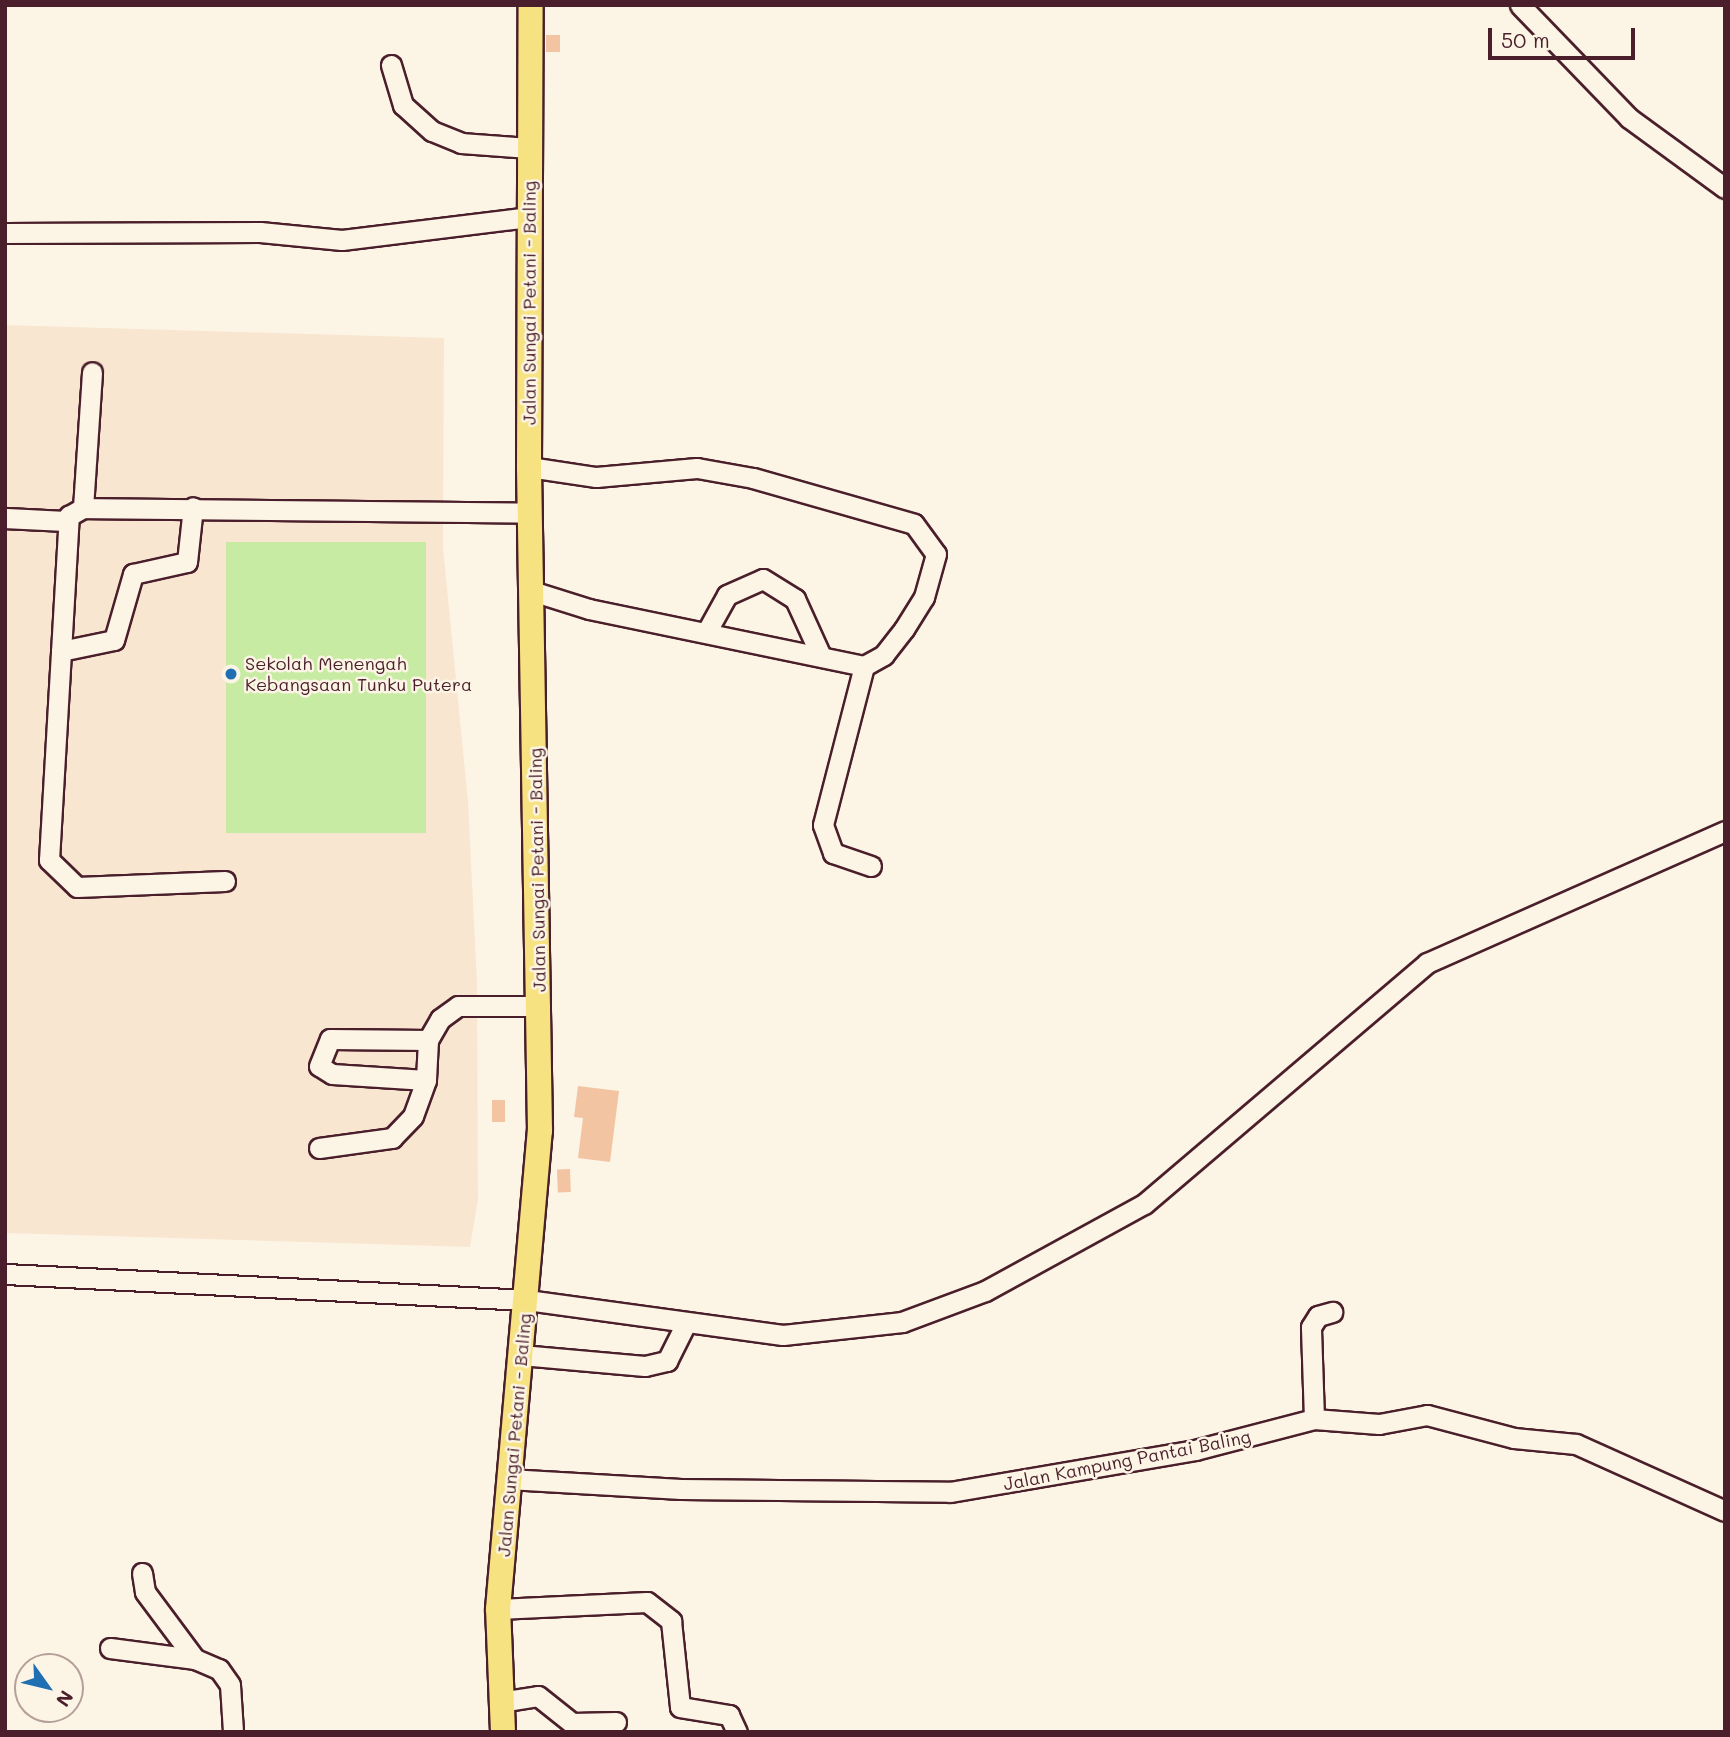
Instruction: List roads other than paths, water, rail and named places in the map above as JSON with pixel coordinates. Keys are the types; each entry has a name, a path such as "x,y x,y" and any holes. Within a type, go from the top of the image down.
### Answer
{"main road":[{"name":"Jalan Sungai Petani - Baling","path":"503,1732 498,1609 540,1131 529,467 531,5"}],"street":[{"path":"1520,5 1629,118 1725,188"},
{"path":"391,65 402,105 432,131 461,144 529,148"},
{"path":"5,233 260,232 342,240 528,217"},
{"path":"83,508 92,372"},
{"path":"529,467 596,477 719,470 914,524 933,546 931,581 891,647 864,666 823,825 833,852 871,866"},
{"path":"61,651 114,640 133,574 187,562 193,507"},
{"path":"5,518 66,521 83,508 193,507 530,513"},
{"path":"66,521 49,860 76,887 225,881"},
{"path":"707,631 727,595 763,579 795,599 821,656"},
{"path":"532,591 864,666"},
{"path":"5,1274 527,1300 783,1335 844,1333 902,1322 985,1291 1144,1204 1427,963 1725,831"},
{"path":"319,1148 392,1138 413,1116 426,1080 428,1040 440,1019 458,1006 540,1006"},
{"path":"426,1080 332,1074 319,1066 319,1058 330,1039 428,1040"},
{"path":"1314,1419 1311,1327 1318,1315 1332,1312"},
{"path":"521,1355 645,1366 667,1362 686,1323"},
{"name":"Jalan Kampung Pantai Baling","path":"508,1479 681,1489 950,1492 1195,1450 1314,1419 1379,1424 1427,1415 1514,1438 1576,1444 1725,1511"},
{"path":"142,1573 145,1592 195,1659"},
{"path":"498,1609 647,1602 671,1620 680,1707 729,1715 737,1732"},
{"path":"110,1648 195,1659 226,1676 233,1732"},
{"path":"500,1702 538,1696 572,1723 616,1722"}],"place":[{"name":"Sekolah Menengah Kebangsaan Tunku Putera","path":"231,674"}]}
